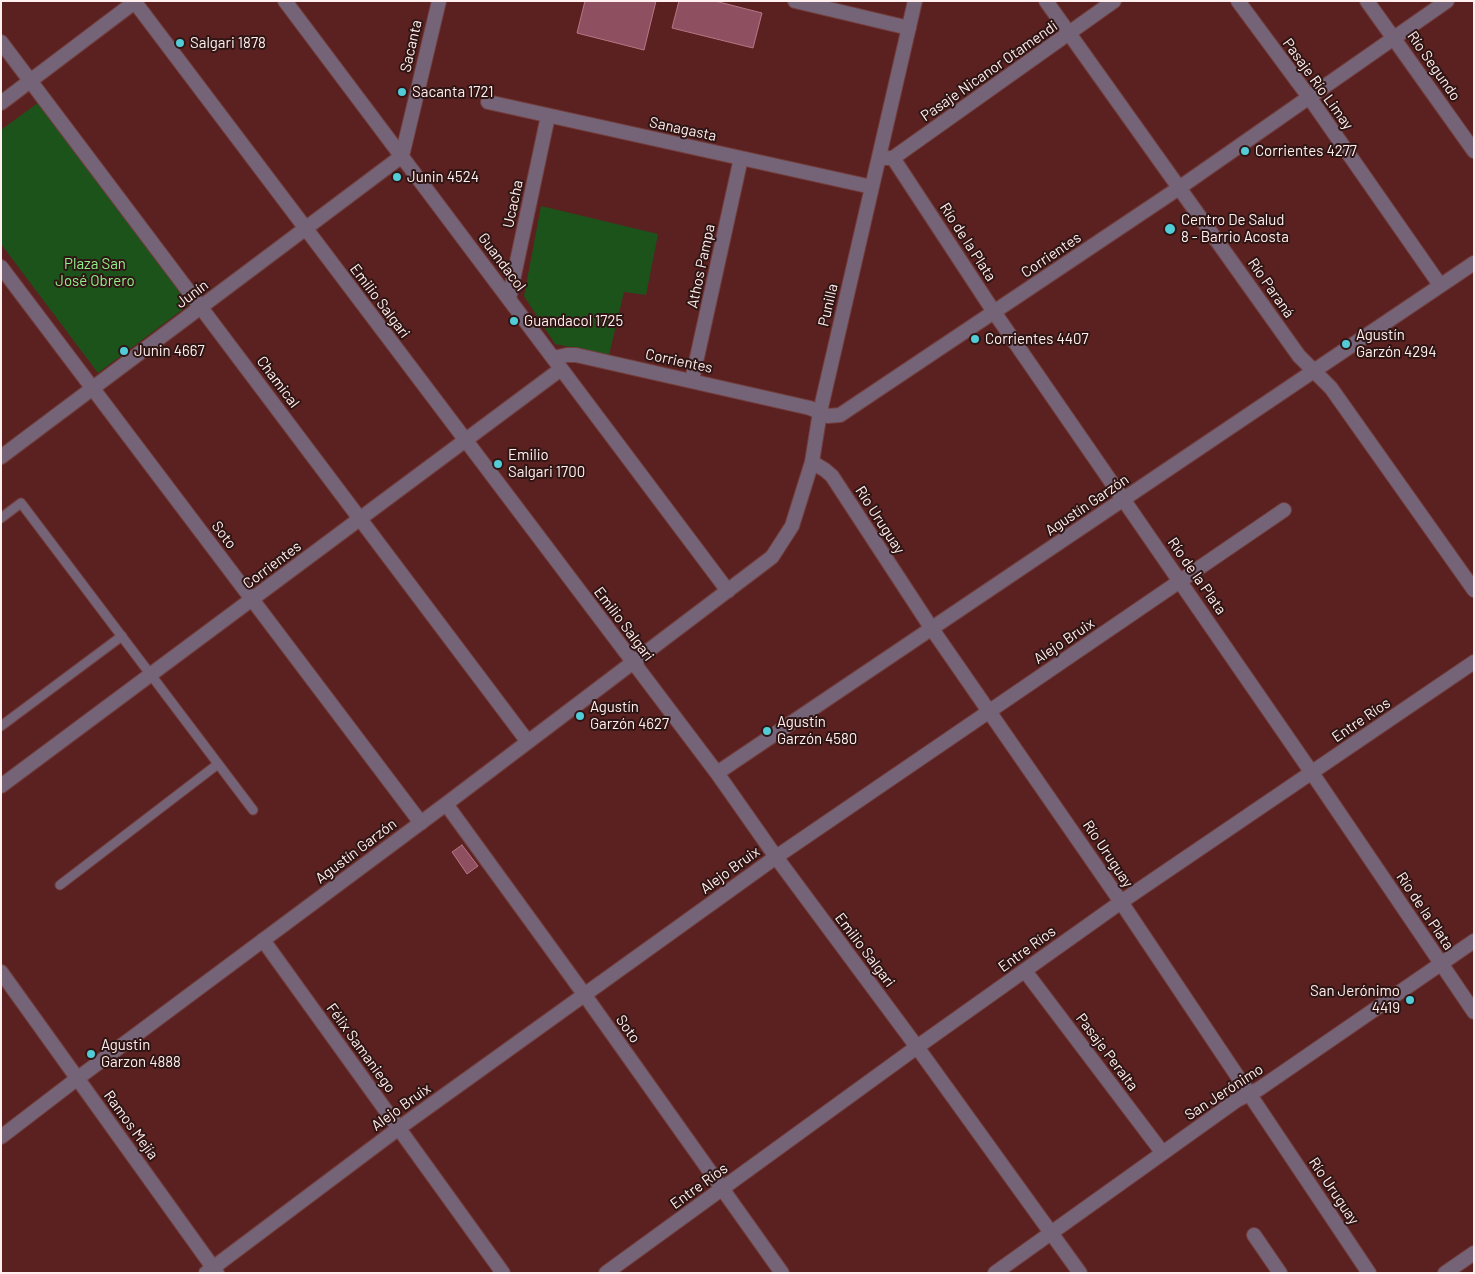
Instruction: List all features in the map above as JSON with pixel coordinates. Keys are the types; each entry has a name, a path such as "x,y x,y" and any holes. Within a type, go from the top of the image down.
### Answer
{"street":[{"name":"Guandacol","path":"285,1 728,590"},
{"name":"Sacanta","path":"402,156 438,1"},
{"path":"795,1 909,28"},
{"name":"Punilla","path":"728,590 772,557 792,526 812,462 820,412 872,187 887,158 915,1"},
{"name":"Río Paraná","path":"1046,1 1299,356 1331,388 1474,590"},
{"name":"Pasaje Nicanor Otamendi","path":"887,158 1114,1"},
{"name":"Pasaje Río Limay","path":"1238,1 1309,97 1440,285"},
{"name":"Río Segundo","path":"1367,1 1474,151"},
{"name":"Corrientes","path":"1,786 465,441 568,354 692,380 810,408 828,416 840,415 1179,188 1447,1"},
{"path":"1,103 135,2"},
{"name":"Emilio Salgari","path":"135,2 717,773 776,857 917,1047 1080,1273"},
{"name":"Chamical","path":"1,42 528,742"},
{"name":"Sanagasta","path":"488,102 872,187"},
{"name":"Ucacha","path":"509,299 548,116"},
{"name":"Junín","path":"1,457 402,156"},
{"name":"Athos Pampa","path":"692,380 741,158"},
{"name":"Río de la Plata","path":"887,158 1181,581 1474,1012"},
{"name":"Agustín Garzón","path":"717,773 1474,263"},
{"name":"Soto","path":"1,267 420,824"},
{"name":"Río Uruguay","path":"812,462 832,476 932,629 1121,902 1369,1273"},
{"name":"Alejo Bruix","path":"212,1271 399,1128 776,857 1284,510"},
{"name":"Agustín Garzón","path":"1,1137 420,824 728,590"},
{"name":"Entre Ríos","path":"606,1273 917,1047 1121,902 1474,662"},
{"name":"Soto","path":"446,804 584,994 782,1273"},
{"name":"Félix Samaniego","path":"263,940 503,1273"},
{"name":"San Jerónimo","path":"995,1273 1237,1100 1250,1094 1474,941"},
{"name":"Pasaje Peralta","path":"1025,971 1162,1152"},
{"name":"Ramos Mejía","path":"1,972 78,1078 212,1271"},
{"path":"1254,1235 1280,1273"},
{"path":"1445,1273 1474,1253"}],"lane":[{"path":"1,518 22,503 253,810"},
{"path":"1,726 122,636"},
{"path":"60,885 218,764"}],"green space":[{"name":"Plaza San José Obrero","path":"39,102 190,304 98,373 1,244 1,130"},
{"path":"541,206 658,234 646,295 624,292 609,355 555,344 524,296"}],"building":[{"path":"585,1 656,1 644,50 577,33"},
{"path":"679,1 715,1 762,13 753,48 672,28"},
{"path":"462,845 478,866 467,874 452,852"}],"place":[{"name":"Salgari 1878","path":"180,43"},
{"name":"Sacanta 1721","path":"402,92"},
{"name":"Corrientes 4277","path":"1245,151"},
{"name":"Junin 4524","path":"397,177"},
{"name":"Centro De Salud 8 - Barrio Acosta","path":"1170,229"},
{"name":"Guandacol 1725","path":"514,321"},
{"name":"Corrientes 4407","path":"975,339"},
{"name":"Agustín Garzón 4294","path":"1346,344"},
{"name":"Junin 4667","path":"124,351"},
{"name":"Emilio Salgari 1700","path":"498,464"},
{"name":"Agustín Garzón 4627","path":"580,716"},
{"name":"Agustín Garzón 4580","path":"767,731"},
{"name":"San Jerónimo 4419","path":"1410,1000"},
{"name":"Agustin Garzon 4888","path":"91,1054"}]}
